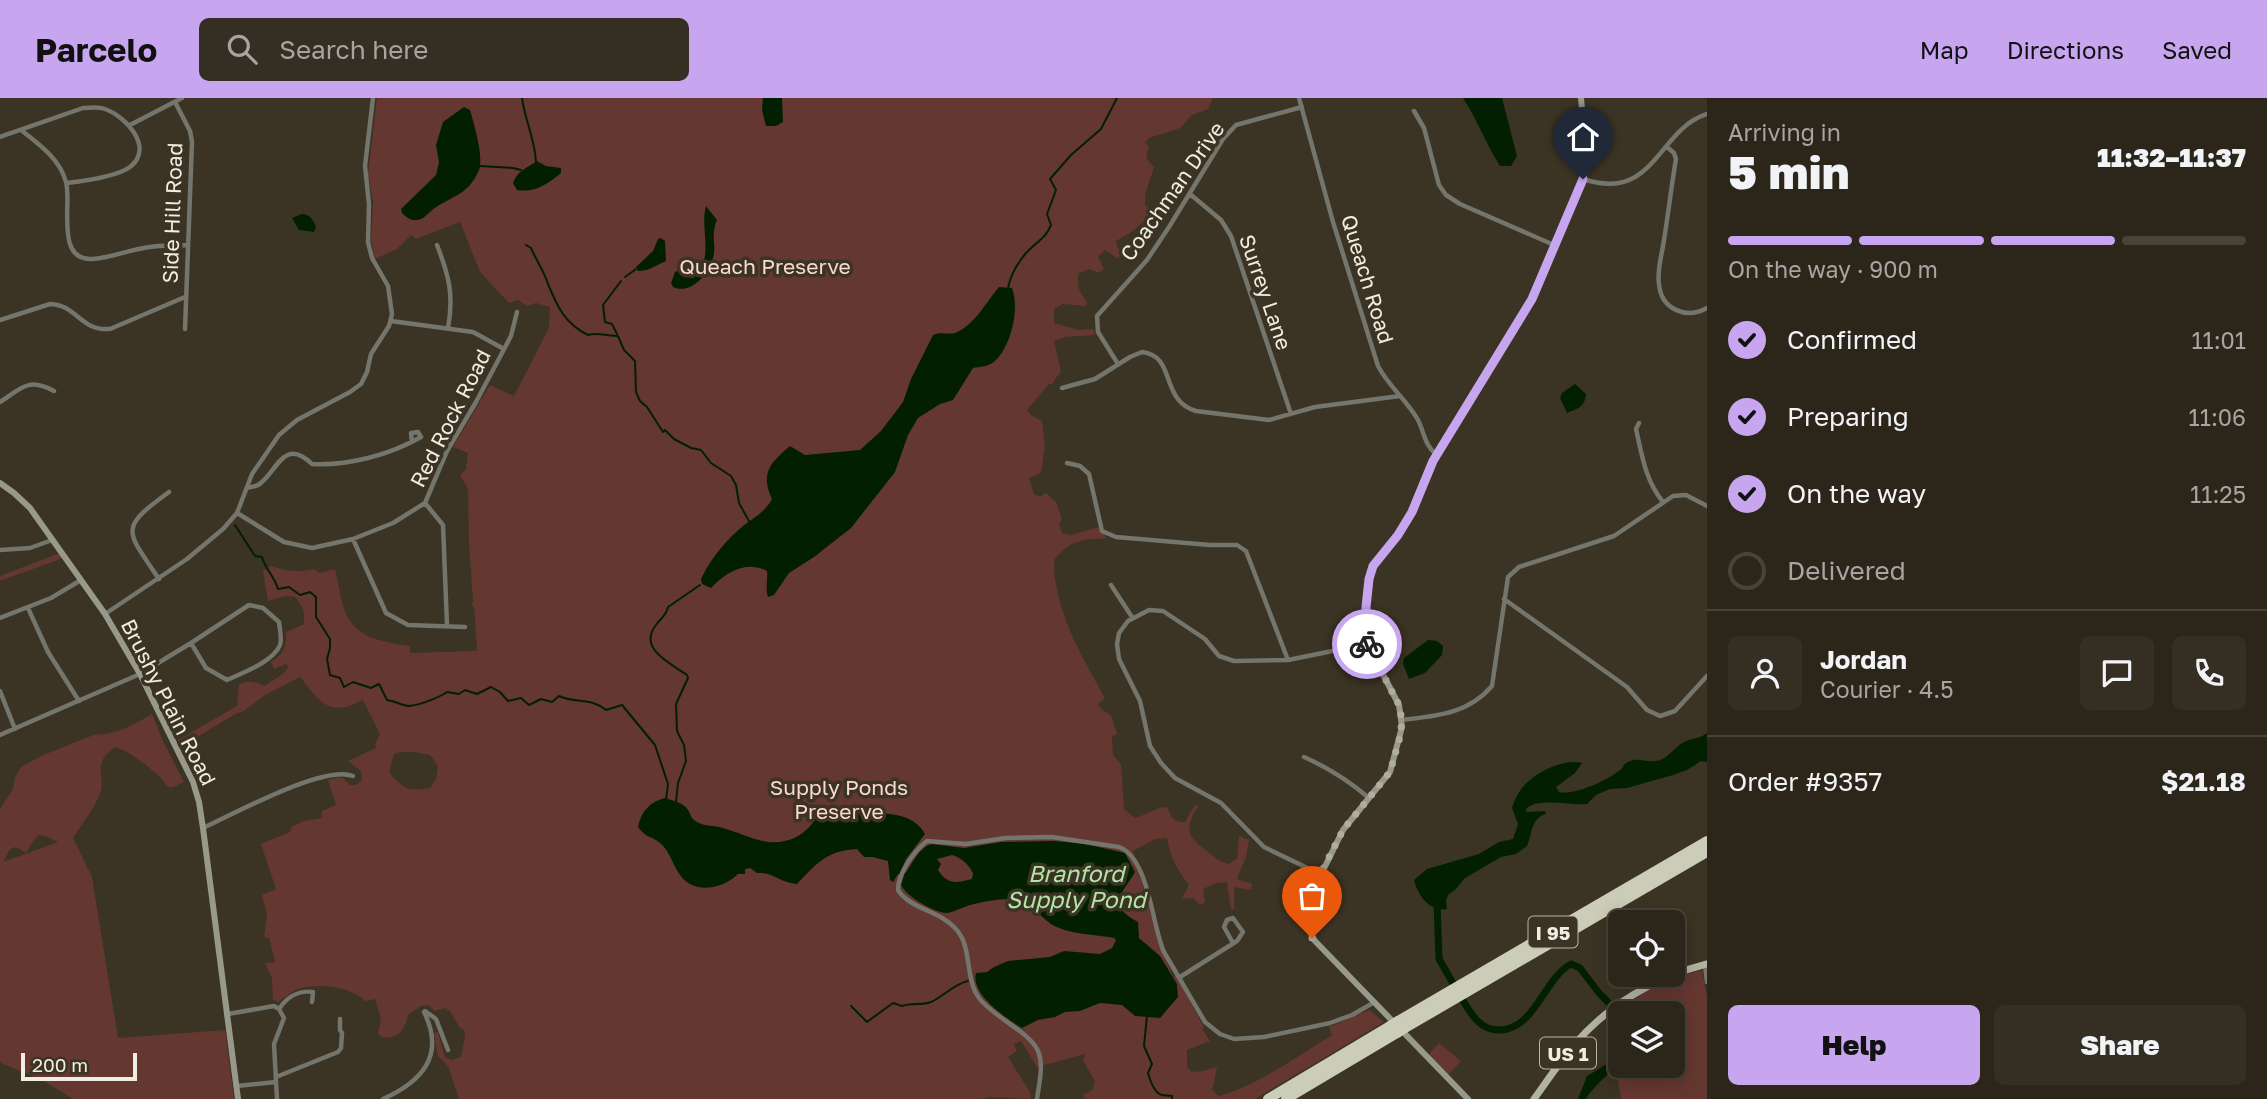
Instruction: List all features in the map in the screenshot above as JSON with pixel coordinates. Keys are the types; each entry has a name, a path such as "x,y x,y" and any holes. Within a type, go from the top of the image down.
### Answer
{"highway":[{"name":"I 95","path":"1286,1099 1472,980 1707,840"},
{"name":"I 95","path":"1268,1099 1707,852"}],"main road":[{"name":"US 1","path":"1534,1099 1571,1049 1609,1012 1665,978 1706,964"}],"street":[{"path":"130,125 182,98"},
{"path":"105,614 205,545 237,513 264,454 288,426 361,384 371,354 391,321 390,293 372,258 368,242 369,204 365,166 373,98"},
{"name":"Queach Road","path":"1299,98 1376,360 1385,380 1417,418 1430,450 1436,454"},
{"path":"1468,1099 1373,1003 1309,933 1305,911 1320,874 1343,830 1392,768 1402,720 1399,705 1367,644 1366,607 1373,566 1398,535 1412,512 1436,454 1532,299 1583,179 1587,162 1581,98"},
{"name":"Side Hill Road","path":"175,102 190,131 192,142 185,329"},
{"name":"Coachman Drive","path":"1118,364 1098,332 1097,316 1147,260 1223,139 1236,125 1302,107"},
{"path":"0,137 83,108 106,109 130,125 135,131 139,153 129,168 90,180 67,183"},
{"path":"1414,111 1424,128 1439,185 1446,195 1460,204 1554,245"},
{"path":"1583,179 1603,184 1634,177 1650,167 1685,127 1707,114"},
{"path":"21,130 50,154 67,183 66,218 71,248 77,256 92,259 151,246 187,245"},
{"path":"1667,147 1676,159 1659,288 1666,302 1675,310 1688,314 1707,308"},
{"name":"Surrey Lane","path":"1190,194 1221,220 1231,236 1291,414"},
{"path":"437,246 449,277 452,307 448,328"},
{"path":"0,320 57,304 66,307 88,326 100,330 110,329 185,297"},
{"name":"Red Rock Road","path":"237,513 284,542 312,548 353,539 393,523 425,503 447,451 511,335 517,312"},
{"path":"391,321 472,332 504,349"},
{"path":"1062,388 1095,379 1142,352 1153,355 1163,364 1177,400 1188,409 1196,411 1259,420 1279,418 1322,406 1400,396"},
{"path":"0,402 31,384 37,383 54,391"},
{"path":"1639,423 1636,429 1646,475 1663,502"},
{"path":"246,489 259,484 285,456 296,453 312,464 330,465 384,453 412,442"},
{"path":"1067,463 1080,466 1089,474 1102,531 1105,533 1116,537 1237,545 1246,551 1288,660"},
{"name":"Brushy Plain Road","path":"0,483 26,503 105,614 140,674 193,782 203,828 239,1099"},
{"path":"159,579 134,542 133,525 142,512 169,492"},
{"path":"1402,720 1450,713 1481,699 1492,686 1508,577 1519,567 1614,536 1672,496 1686,495 1707,506"},
{"path":"425,503 443,525 447,625"},
{"path":"0,550 30,548 53,539"},
{"path":"353,539 386,613 408,625 465,627"},
{"path":"0,618 63,592 81,580"},
{"path":"1111,585 1132,617"},
{"path":"1504,598 1628,687 1647,710 1660,716 1675,711 1707,676"},
{"path":"0,735 140,674 249,605 263,608 279,622 281,643 275,653 227,680 206,668 191,643"},
{"path":"28,608 48,652 79,701"},
{"path":"1320,874 1264,847 1221,803 1175,778 1161,764 1150,746 1140,701 1119,659 1119,633 1132,617 1149,610 1163,611 1205,639 1219,656 1234,661 1288,660 1367,644"},
{"path":"0,691 15,729"},
{"path":"1304,757 1350,782 1369,798"},
{"path":"203,828 299,784 340,772 353,776"},
{"path":"1037,1099 1040,1062 1035,1046 996,1016 978,996 970,978 964,942 957,929 899,893 897,887 903,874 919,849 929,840 966,844 1005,838 1052,837 1125,849 1135,861 1149,895 1161,946 1208,1026 1224,1036 1234,1039 1264,1037 1327,1024 1344,1019 1373,1003"},
{"path":"1180,977 1233,943 1243,932 1233,918 1227,920 1224,927 1233,943"},
{"path":"1706,964 1707,982"},
{"path":"279,1009 288,999 306,991 313,992 312,1002"},
{"path":"228,1014 274,1006 279,1009 284,1021 274,1044 277,1099"},
{"path":"383,1099 411,1084 426,1067 431,1036 425,1010 436,1019 448,1050"},
{"path":"237,1086 276,1079 338,1052 341,1048 342,1033 340,1019"}],"green space":[{"name":"Supply Ponds Preserve","path":"377,98 1213,98 1208,109 1192,115 1180,128 1149,138 1145,143 1149,147 1146,158 1154,167 1145,195 1145,205 1154,211 1154,214 1116,241 1122,255 1117,258 1105,250 1098,257 1104,269 1098,273 1090,269 1079,273 1078,285 1087,302 1086,306 1063,304 1054,309 1054,323 1079,330 1093,329 1095,335 1065,337 1054,341 1061,371 1027,410 1042,421 1045,447 1041,473 1029,478 1034,494 1040,497 1046,493 1056,502 1062,519 1059,524 1062,533 1071,535 1099,527 1107,538 1078,542 1066,548 1054,560 1055,579 1070,632 1105,698 1098,704 1111,715 1117,734 1112,736 1113,755 1121,764 1124,809 1135,818 1167,807 1173,819 1185,822 1195,805 1198,806 1189,827 1192,837 1220,861 1228,864 1237,859 1239,836 1249,840 1246,857 1237,879 1252,884 1251,890 1234,887 1234,909 1231,910 1227,882 1203,889 1205,902 1200,905 1193,898 1182,899 1189,885 1175,863 1167,838 1155,839 1133,851 1159,942 1173,977 1176,976 1210,1041 1187,1050 1187,1067 1192,1072 1217,1067 1211,1089 1219,1096 1249,1085 1291,1061 1332,1035 1329,1027 1369,1010 1384,1022 1255,1099 1085,1099 1083,1095 1092,1090 1095,1082 1083,1060 1085,1054 1037,1067 1021,1041 1014,1044 1017,1051 1008,1057 1030,1092 1031,1099 459,1099 448,1066 438,1056 434,1033 438,1032 445,1057 451,1060 461,1057 464,1030 446,1008 435,1011 428,1005 421,1006 408,1015 400,1033 387,1038 378,1033 381,1019 375,999 365,1001 342,989 313,986 296,990 278,1002 273,999 272,978 265,963 275,962 269,938 264,937 267,914 262,895 276,889 261,844 290,832 291,827 304,821 322,818 322,811 336,805 328,780 342,777 350,785 356,785 362,780 361,771 348,761 376,748 380,734 363,700 346,707 331,707 324,704 300,677 265,695 244,711 191,741 180,746 178,740 237,706 239,684 252,682 264,686 289,667 286,664 274,669 271,662 283,650 286,632 304,624 304,613 295,597 285,596 268,601 263,571 271,566 293,571 314,569 319,573 335,569 346,614 367,636 410,646 410,653 476,651 474,607 471,605 473,601 468,489 460,475 466,469 468,453 453,447 490,385 514,396 549,328 550,307 536,303 527,306 518,300 509,303 480,272 460,222 416,239 411,235 397,249 375,259 371,240 373,202 368,174","holes":["414,752 430,755 438,766 436,779 430,788 407,788 389,773 394,754"]},
{"path":"60,553 63,558 0,581 0,576"},
{"path":"152,714 184,782 171,788 138,759 115,747 103,760 101,789 96,802 73,838 92,877 118,1038 225,1030 234,1099 73,1099 42,1080 1,1063 0,1060 0,809 13,789 15,777 21,767 96,734 133,725","holes":["39,835 58,842 3,862 10,849 16,847 26,853"]},
{"path":"1702,970 1707,997 1707,1099 1621,1099 1619,1078 1685,1078 1685,1001 1632,1001 1656,987 1685,987 1685,975"},
{"path":"1439,1043 1461,1061 1448,1075 1428,1055"}],"water":[{"path":"763,98 782,98 783,122 776,126 766,126 762,110"},
{"path":"1463,98 1502,98 1517,156 1511,166 1500,166"},
{"path":"464,107 470,110 478,140 478,172 463,191 422,218 410,219 401,209 436,175 439,162 436,145 443,122"},
{"path":"537,161 546,166 561,168 561,173 541,187 517,190 513,183 517,175"},
{"path":"706,206 717,220 711,264 703,277 692,286 680,289 673,287 671,283 675,272 679,270 690,278 703,264"},
{"path":"302,214 313,220 316,227 314,232 299,230 292,218"},
{"path":"661,238 665,241 666,261 638,271 636,267 653,251"},
{"path":"999,287 1012,288 1015,306 1005,347 992,363 973,368 953,400 940,404 918,418 908,435 895,472 851,528 789,573 774,595 768,597 767,571 759,568 737,569 711,588 702,584 701,579 719,550 737,531 763,511 772,499 767,475 777,458 790,446 805,455 860,450 881,431 903,402 933,335 962,330"},
{"path":"1575,384 1586,394 1584,402 1567,413 1560,398 1562,393"},
{"path":"1428,640 1437,641 1443,646 1442,655 1425,673 1409,679 1403,664 1404,658"},
{"path":"1707,733 1707,762 1701,761 1687,770 1627,788 1610,789 1596,795 1587,804 1531,805 1526,809 1527,812 1545,811 1546,814 1537,819 1527,846 1516,854 1501,857 1465,878 1448,895 1447,909 1435,908 1418,892 1414,880 1427,869 1479,854 1499,842 1513,839 1518,824 1512,808 1515,800 1527,782 1541,772 1566,763 1582,763 1575,773 1556,787 1559,792 1573,792 1608,778 1631,761 1662,759 1682,743"},
{"name":"Branford Supply Pond","path":"665,798 681,803 693,820 700,824 720,827 769,842 787,841 798,836 826,810 901,816 918,825 925,834 906,859 901,871 905,874 919,853 931,844 964,848 1001,842 1054,841 1085,844 1125,853 1135,872 1119,899 1119,904 1128,916 1138,922 1139,938 1160,956 1177,984 1178,997 1160,1018 1135,1016 1122,1005 1100,1003 1080,1011 1065,1012 1038,1020 1022,1028 999,1012 984,997 976,981 976,973 987,972 1008,961 1050,957 1064,951 1100,954 1112,948 1116,940 1058,928 1028,904 1017,900 983,902 948,913 934,910 920,903 904,889 901,885 904,876 898,874 893,882 890,880 888,861 864,857 857,849 837,852 823,859 797,884 757,873 750,868 745,869 745,874 738,874 717,886 709,888 693,885 680,875 663,846 638,827 647,808","holes":["952,855 969,867 973,873 972,879 953,882 941,875 938,870 941,864 937,859"]},
{"path":"1608,1063 1608,1073 1586,1099 1578,1099 1587,1076"}],"waterway":[{"path":"522,98 536,162"},
{"path":"1008,289 1018,263 1051,225 1047,214 1056,190 1050,179 1071,155 1101,129 1117,98"},
{"path":"480,166 521,170"},
{"path":"526,245 531,248 559,307 573,325 588,335 618,336 624,350 635,361 636,392 640,401 663,432 665,430 674,439 701,450 711,463 731,476 736,485 739,503 750,523"},
{"path":"625,277 636,269"},
{"path":"617,334 612,324 605,322 603,305 621,281"},
{"path":"235,525 255,556 262,557 278,589 289,587 300,595 310,592 316,597 316,617 330,639 327,659 330,675 340,678 344,687 353,682 371,688 379,684 387,700 409,706 429,701 447,692 459,694 465,690 477,694 491,687 508,701 521,698 529,705 541,699 552,702 559,696 595,703 606,710 622,705 655,745 668,784 666,800"},
{"path":"676,802 678,783 686,761 684,745 677,731 676,704 688,678 659,655 651,641 651,634 668,607 700,585"},
{"path":"1437,903 1439,959 1454,985"},
{"path":"1462,999 1486,1027 1499,1030 1511,1028 1522,1022 1553,980 1571,964 1580,968 1608,1002"},
{"path":"851,1006 867,1022 893,1003 902,1006 927,1003 968,981"},
{"path":"1147,1016 1144,1046 1152,1064 1148,1073 1157,1092 1172,1096 1172,1099"}],"way so far":[{"path":"1312,938 1304,917 1308,898 1347,823 1386,779 1392,768 1400,737 1402,720 1399,705 1367,644"}],"route":[{"path":"1367,644 1366,607 1373,566 1398,535 1412,512 1433,461 1532,299 1583,179"}],"park label":[{"name":"Queach Preserve","path":"765,266"}]}
